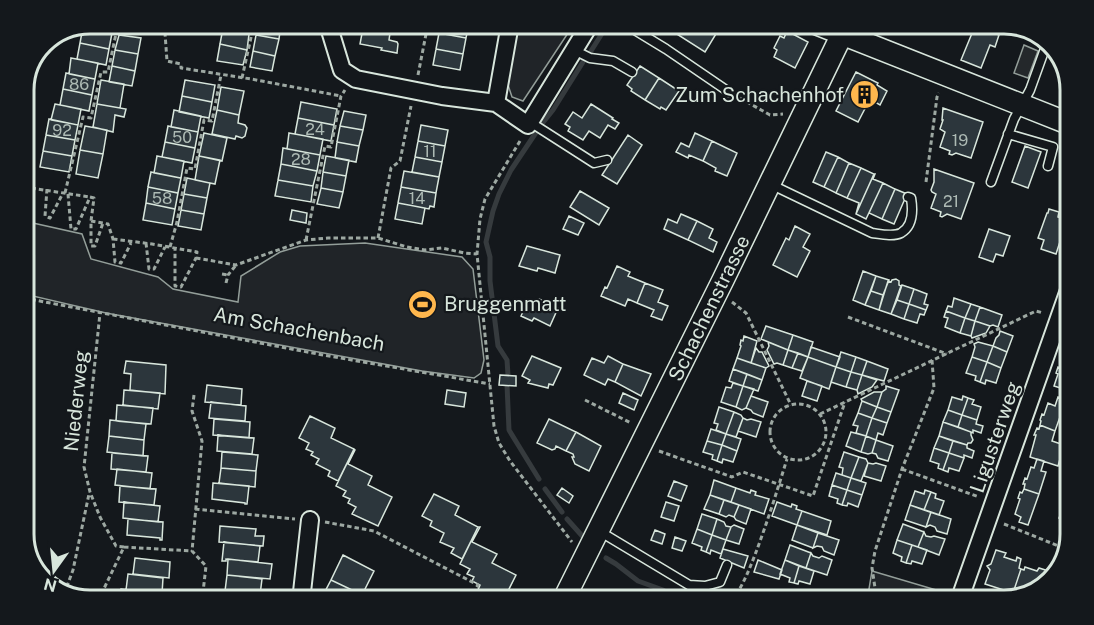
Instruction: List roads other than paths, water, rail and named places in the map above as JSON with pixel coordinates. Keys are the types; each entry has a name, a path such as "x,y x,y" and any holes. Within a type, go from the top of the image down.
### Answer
{"street":[{"path":"331,34 342,70 356,79 442,96 496,103 529,123 584,34"},
{"path":"496,103 508,34"},
{"name":"Schachenstrasse","path":"569,590 599,531 652,441 717,293 842,34"},
{"path":"856,34 1059,120"},
{"name":"Ligusterweg","path":"964,590 1060,316"},
{"path":"302,590 310,520"}],"lane":[{"path":"641,34 729,92"},
{"path":"574,50 590,58 612,61 632,72"},
{"path":"991,182 1014,119 1030,90 1044,52"},
{"path":"529,123 594,163 607,160"},
{"path":"1008,134 1053,147 1048,166"},
{"path":"770,184 872,233 885,235 900,233 910,222 913,209 908,197"},
{"path":"599,531 689,585 705,586 720,582 727,565"}],"waterway":[{"path":"591,51 602,34"},
{"path":"541,125 583,62"},
{"path":"508,375 507,360 498,346 490,281 490,257 486,242 499,194 511,170 537,131"},
{"path":"507,385 509,430 539,479"},
{"path":"545,489 562,512"},
{"path":"567,519 584,538"},
{"path":"606,558 638,581 663,590"}],"place":[{"name":"Zum Schachenhof","path":"865,95"},
{"name":"Bruggenmatt","path":"423,304"}]}
